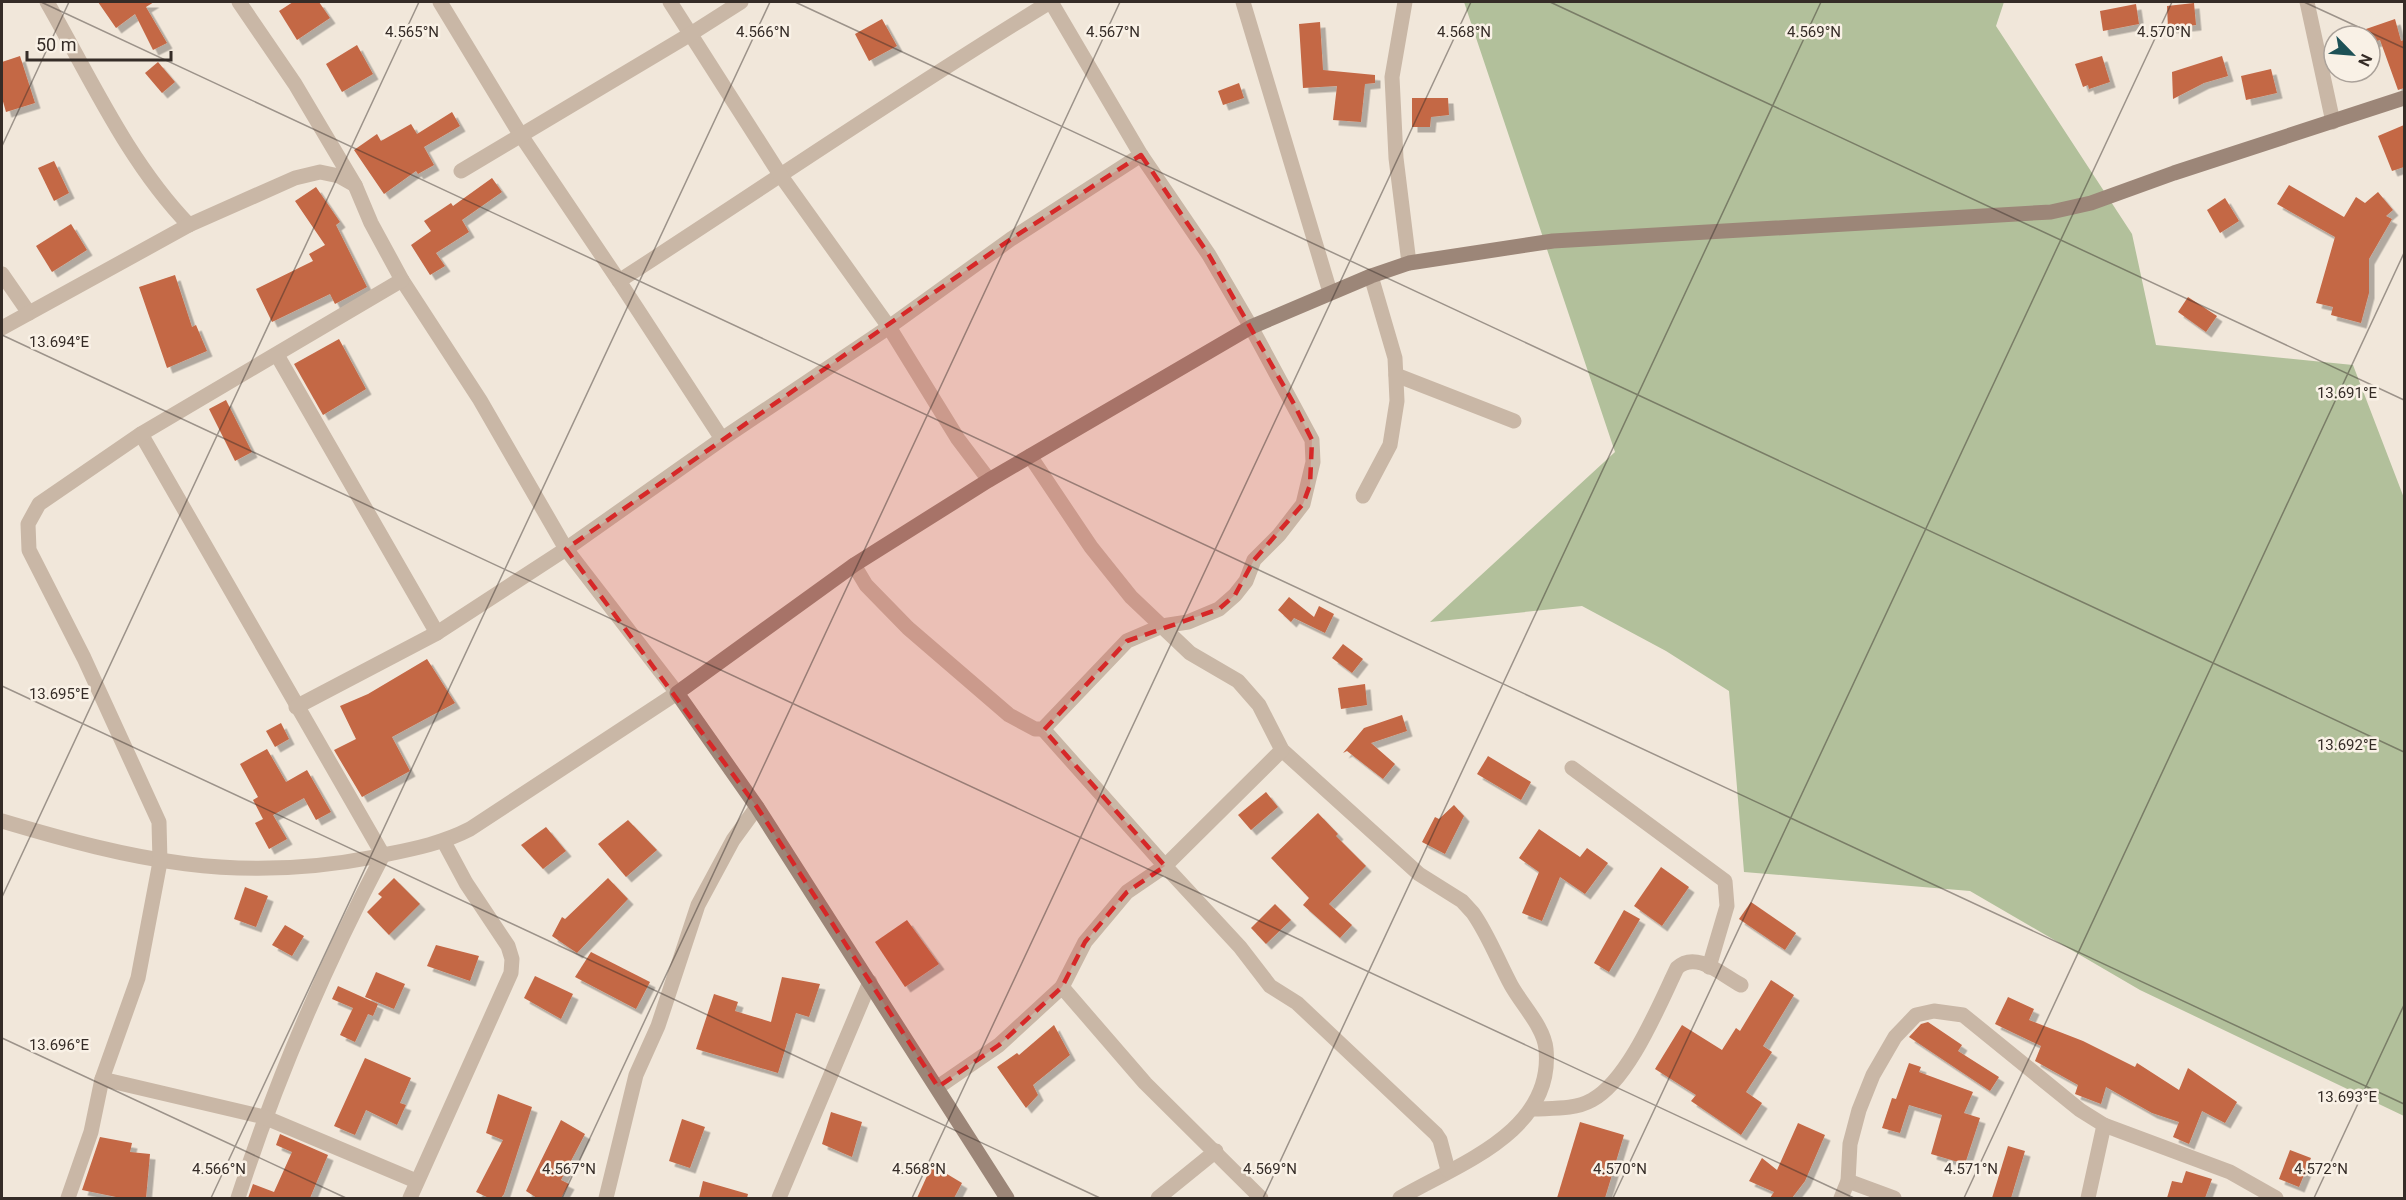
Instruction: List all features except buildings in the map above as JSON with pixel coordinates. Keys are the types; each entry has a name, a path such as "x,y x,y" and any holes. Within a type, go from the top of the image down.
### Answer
{"street":[{"path":"47,2 124,137 160,194 189,225"},
{"path":"239,2 295,84 354,184 371,223 402,280 480,400 566,549 677,693 757,807 1007,1198"},
{"path":"440,2 520,134 722,439"},
{"path":"670,2 781,176 889,327 958,439 989,480"},
{"path":"461,171 741,2"},
{"path":"619,281 781,176 845,131 1051,2 1141,155 1209,255 1312,440 1313,462 1310,485 1303,504 1279,535 1254,560 1246,581 1235,595 1219,609 1188,622 1162,626 1127,641 1043,729 1035,729 1010,715 959,672 901,621 866,585 854,566"},
{"path":"1244,2 1281,134 1330,292"},
{"path":"1405,2 1392,77 1396,158 1409,263"},
{"path":"2307,2 2333,122"},
{"path":"2,821 68,841 160,862 265,870 324,866 444,842 470,829 677,693 854,566 989,480 1251,327 1371,276 1409,263 1553,241 2051,212 2091,203 2174,173 2404,98"},
{"path":"296,707 437,633 566,549 722,439 889,327 1011,239 1141,155"},
{"path":"2,328 189,225 312,173 339,176 354,184"},
{"path":"2,274 30,313"},
{"path":"1363,496 1390,445 1397,401 1395,358 1371,276"},
{"path":"68,1198 91,1132 102,1079 138,978 160,862 159,822 84,658 29,550 27,536 32,512 39,504 141,434 402,280"},
{"path":"277,355 437,633"},
{"path":"1396,375 1514,421"},
{"path":"141,434 382,855"},
{"path":"1030,456 1091,547 1131,597 1190,653 1238,681 1250,692 1267,718 1281,750 1419,874 1462,901 1473,913 1514,990 1539,1029 1546,1048 1544,1074 1533,1109 1515,1130 1400,1198"},
{"path":"1043,729 1240,947 1270,986 1297,1003 1436,1134 1448,1170"},
{"path":"938,1087 999,1045 1062,987 1085,942 1127,892 1165,866 1281,750"},
{"path":"1572,768 1725,881 1727,906 1709,967"},
{"path":"606,1198 636,1075 658,1026 698,905 733,840 757,807"},
{"path":"410,1198 511,973 512,959 508,946 466,883 444,842"},
{"path":"238,1198 264,1117 311,1002 382,855"},
{"path":"1533,1109 1570,1108 1593,1100 1627,1065 1677,968 1690,960 1709,967 1741,985"},
{"path":"779,1198 870,982"},
{"path":"1062,987 1145,1083 1261,1198"},
{"path":"1841,1198 1848,1181 1850,1144 1859,1110 1873,1075 1895,1037 1916,1015 1934,1011 1963,1015 2080,1110 2104,1125 2229,1172 2276,1198"},
{"path":"102,1079 264,1117 416,1181"},
{"path":"2088,1198 2104,1125"},
{"path":"1158,1198 1216,1151"},
{"path":"1848,1181 1894,1198"}],"highlighted area":[{"path":"1141,155 1209,255 1294,404 1312,440 1310,485 1303,504 1254,560 1235,595 1219,609 1127,641 1044,730 1165,866 1127,892 1085,942 1062,987 999,1045 938,1087 757,807 566,549 1011,239"}],"green space":[{"path":"1464,2 2004,2 1996,26 2132,234 2156,345 2353,365 2404,498 2404,1116 2140,990 1970,891 1744,872 1729,691 1666,651 1582,606 1430,622 1615,452"}]}
